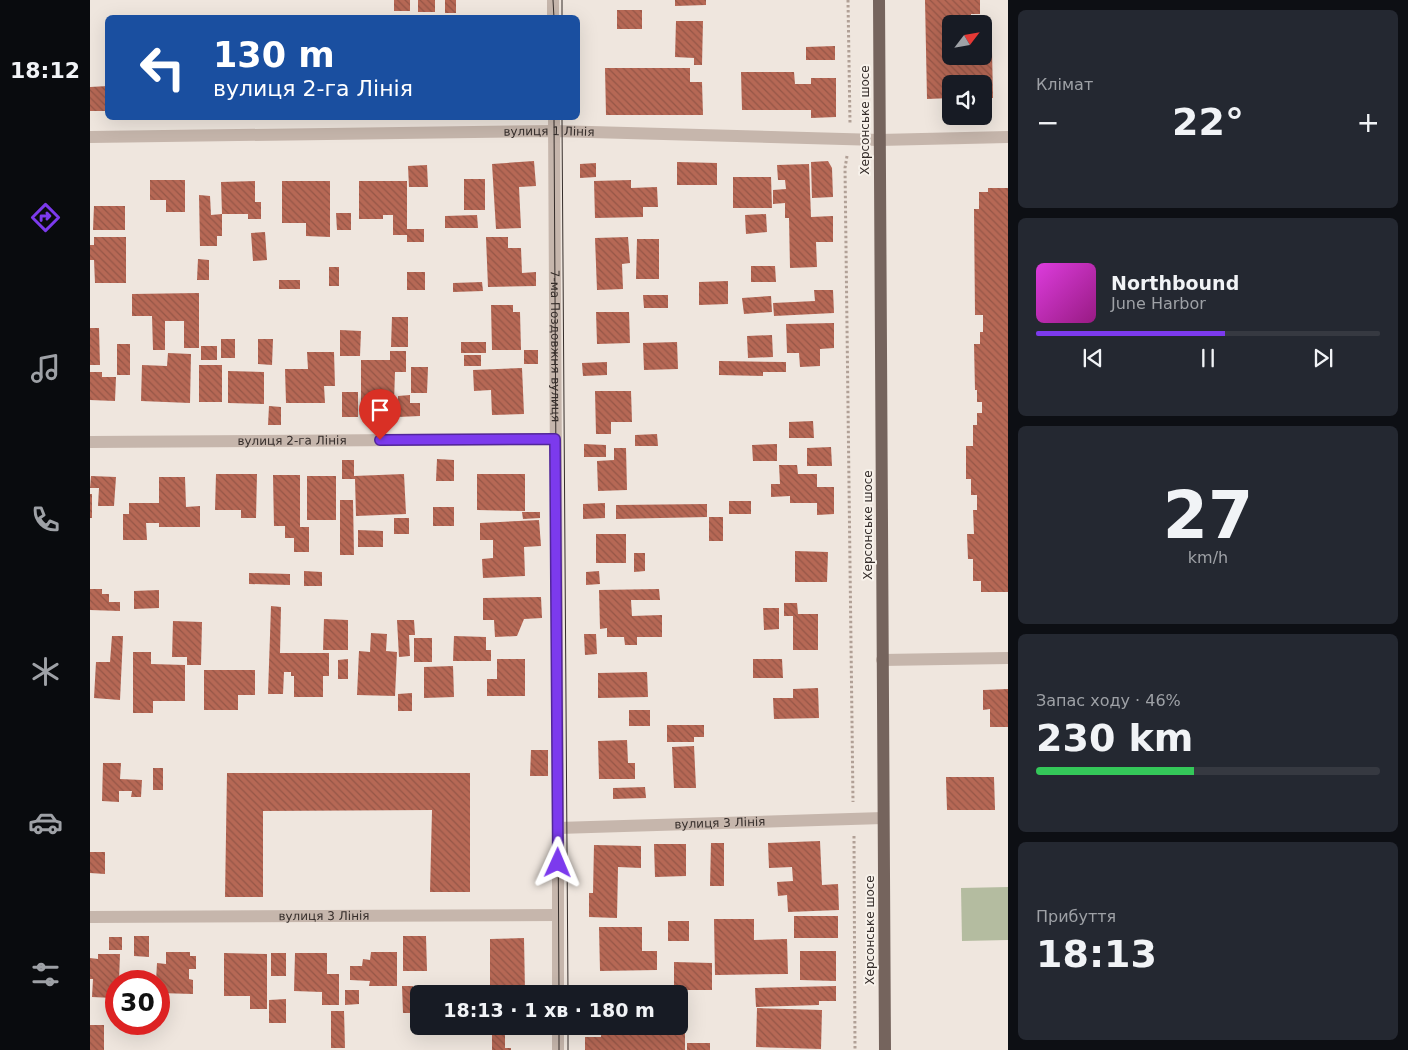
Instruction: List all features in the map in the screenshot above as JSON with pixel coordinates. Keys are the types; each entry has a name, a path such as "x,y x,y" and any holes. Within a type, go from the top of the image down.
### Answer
{"main road":[{"name":"Херсонське шосе","path":"879,0 885,1050"}],"street":[{"path":"553,0 553,15"},
{"name":"7-ма Поздовжня вулиця","path":"554,120 558,985"},
{"name":"вулиця 1 Лінія","path":"90,137 554,131 879,140 1008,137"},
{"name":"вулиця 2-га Лінія","path":"90,442 555,439"},
{"path":"882,660 1008,658"},
{"name":"вулиця 3 Лінія","path":"558,828 883,818"},
{"name":"вулиця 3 Лінія","path":"90,917 557,915"},
{"path":"558,1035 558,1050"}],"path":[{"path":"848,0 850,139 845,168 855,1050"}],"green space":[{"path":"1008,887 1008,940 962,941 961,888"}],"building":[{"path":"394,0 410,0 410,11 394,11"},
{"path":"418,0 435,0 435,12 418,12"},
{"path":"445,0 456,0 456,13 445,13"},
{"path":"675,0 706,0 706,5 675,6"},
{"path":"925,0 980,0 980,14 942,15 942,65 992,65 992,51 993,98 992,75 942,75 942,98 927,99"},
{"path":"617,10 642,10 642,29 617,29"},
{"path":"676,21 703,21 702,65 694,65 694,58 675,57"},
{"path":"835,46 835,60 806,60 806,47"},
{"path":"605,68 690,68 690,82 702,82 703,115 606,115"},
{"path":"741,72 794,72 795,84 811,84 811,78 836,78 836,117 811,118 811,110 742,110"},
{"path":"105,86 105,111 90,111 90,87"},
{"path":"534,161 536,186 519,187 521,228 496,229 492,164"},
{"path":"828,161 832,168 833,197 812,198 811,162"},
{"path":"677,162 717,163 717,185 677,185"},
{"path":"596,163 596,177 580,178 580,164"},
{"path":"809,164 811,217 833,216 833,242 816,242 817,267 790,268 789,218 785,218 785,203 773,204 773,190 786,189 785,180 778,180 777,165"},
{"path":"427,165 428,187 409,187 408,166"},
{"path":"733,177 771,177 772,208 733,208"},
{"path":"464,179 485,179 485,210 464,210"},
{"path":"150,180 185,180 185,212 166,212 166,200 150,200"},
{"path":"631,180 631,188 657,187 658,207 643,207 643,217 595,218 594,181"},
{"path":"255,181 255,202 261,202 261,219 248,219 248,214 222,214 221,182"},
{"path":"282,181 330,181 330,237 306,236 306,223 282,223"},
{"path":"359,181 407,181 407,229 424,229 424,242 407,242 407,235 393,235 393,215 383,215 383,219 359,219"},
{"path":"988,188 1008,188 1008,592 981,592 981,581 973,581 973,559 968,559 967,534 974,534 973,510 977,510 977,495 971,495 971,479 966,479 966,446 973,446 973,425 977,425 977,413 982,413 982,402 977,402 977,390 975,390 974,344 980,344 980,332 983,332 983,315 975,315 974,209 979,209 979,192 988,192"},
{"path":"199,195 210,196 211,215 222,214 222,236 217,236 217,246 200,246"},
{"path":"94,206 125,206 125,230 93,230"},
{"path":"336,213 351,213 351,230 337,230"},
{"path":"766,214 767,232 746,234 745,215"},
{"path":"477,215 478,228 445,228 445,216"},
{"path":"265,232 267,260 253,261 251,233"},
{"path":"94,237 126,237 126,283 95,283 94,260 90,260 90,245 94,245"},
{"path":"486,237 508,237 508,248 521,248 522,273 536,272 536,286 488,287"},
{"path":"628,237 630,263 622,264 623,289 597,290 595,238"},
{"path":"637,239 659,239 659,279 636,279"},
{"path":"198,259 209,260 209,280 197,280"},
{"path":"751,266 775,266 776,282 751,282"},
{"path":"329,267 339,267 339,286 329,286"},
{"path":"407,272 425,272 425,290 407,290"},
{"path":"279,280 300,280 300,289 279,289"},
{"path":"728,281 728,304 699,305 699,282"},
{"path":"482,282 483,291 453,292 453,283"},
{"path":"814,290 833,290 834,313 774,316 773,303 815,301"},
{"path":"199,293 199,348 184,348 184,321 165,321 165,350 153,350 152,316 132,316 132,294"},
{"path":"643,295 668,295 668,308 644,308"},
{"path":"771,296 772,312 744,314 742,298"},
{"path":"491,305 513,305 513,312 520,312 521,350 492,350"},
{"path":"596,312 629,312 630,343 597,344"},
{"path":"392,317 408,317 408,347 391,347"},
{"path":"834,323 834,348 820,349 820,366 800,367 799,353 787,353 786,324"},
{"path":"90,328 99,328 100,365 90,365"},
{"path":"340,330 361,331 360,356 340,356"},
{"path":"772,335 773,357 748,358 747,336"},
{"path":"221,339 235,339 235,358 221,358"},
{"path":"258,339 273,339 272,365 258,364"},
{"path":"461,342 486,342 486,353 461,353"},
{"path":"677,342 678,369 644,370 643,343"},
{"path":"117,344 130,344 130,375 117,375"},
{"path":"201,346 217,346 217,360 201,360"},
{"path":"524,350 538,350 538,364 524,364"},
{"path":"390,351 406,351 406,372 395,372 394,402 361,402 361,360 390,360"},
{"path":"307,352 334,352 335,386 324,386 325,403 286,403 285,369 308,369"},
{"path":"168,353 191,354 190,403 141,401 142,365 167,366"},
{"path":"464,355 481,355 481,366 464,366"},
{"path":"719,361 786,362 786,372 763,372 763,376 719,375"},
{"path":"607,362 607,375 583,376 582,363"},
{"path":"199,365 222,365 222,402 199,402"},
{"path":"411,367 428,367 427,393 411,393"},
{"path":"522,368 524,414 492,415 491,390 474,391 473,370"},
{"path":"228,371 264,372 264,404 228,403"},
{"path":"90,372 102,372 102,377 116,377 115,401 90,400"},
{"path":"595,391 631,391 632,422 611,422 611,434 596,434"},
{"path":"342,392 358,392 358,417 342,417"},
{"path":"410,395 410,403 420,403 420,416 398,417 398,396"},
{"path":"269,406 281,407 281,425 268,425"},
{"path":"813,421 814,438 789,438 789,422"},
{"path":"657,434 658,446 635,446 635,435"},
{"path":"584,444 606,445 606,457 584,457"},
{"path":"777,444 777,461 753,461 752,445"},
{"path":"831,447 832,466 807,466 807,448"},
{"path":"614,448 626,448 627,490 598,491 597,461 614,460"},
{"path":"437,459 454,460 454,481 436,481"},
{"path":"342,460 354,460 354,476 404,474 406,514 356,516 355,479 342,479"},
{"path":"779,465 797,465 798,474 817,474 817,487 834,487 834,514 817,515 817,503 790,503 790,496 771,497 771,484 780,484"},
{"path":"216,474 257,474 256,518 241,518 241,510 215,510"},
{"path":"477,474 525,474 525,511 477,510"},
{"path":"273,475 300,475 300,527 309,527 309,552 294,552 294,538 285,538 285,526 274,526"},
{"path":"91,476 116,477 114,506 98,506 99,488 90,488"},
{"path":"307,476 336,476 336,520 307,520"},
{"path":"159,477 185,477 186,507 200,506 200,527 159,527 159,523 146,523 147,540 123,540 123,514 129,514 129,503 159,503"},
{"path":"90,494 92,494 92,518 90,518"},
{"path":"340,500 353,500 354,555 340,555"},
{"path":"729,501 751,501 751,514 729,514"},
{"path":"605,503 605,518 583,519 583,504"},
{"path":"707,504 707,517 616,519 616,505"},
{"path":"433,507 454,507 454,526 433,526"},
{"path":"522,512 540,512 540,518 523,519"},
{"path":"709,517 723,517 723,541 709,541"},
{"path":"394,518 409,518 409,534 394,534"},
{"path":"539,520 541,546 524,547 525,576 483,578 482,559 493,558 493,540 480,540 480,523"},
{"path":"358,530 383,531 383,547 358,547"},
{"path":"596,534 626,534 626,563 596,563"},
{"path":"795,551 828,552 827,582 795,582"},
{"path":"634,553 645,553 645,571 634,572"},
{"path":"304,571 322,572 322,586 304,586"},
{"path":"599,571 600,584 586,585 586,572"},
{"path":"249,573 290,574 290,585 249,584"},
{"path":"90,589 102,589 102,594 109,594 109,602 120,602 120,611 90,610"},
{"path":"659,589 660,600 631,600 632,616 662,615 662,637 637,637 637,645 625,645 624,637 607,637 607,628 600,629 599,590"},
{"path":"159,590 159,608 134,609 134,591"},
{"path":"541,597 542,618 524,619 517,636 495,637 494,620 483,620 483,598"},
{"path":"784,603 797,603 798,614 818,614 818,650 793,650 793,616 784,616"},
{"path":"271,606 281,607 280,653 329,653 329,676 323,676 323,697 294,697 294,676 291,676 291,672 284,672 283,694 268,694"},
{"path":"763,608 779,608 779,629 764,630"},
{"path":"324,619 348,620 348,650 323,650"},
{"path":"397,620 414,620 415,635 409,635 410,656 399,657"},
{"path":"173,621 202,622 201,665 187,665 187,657 172,657"},
{"path":"371,633 387,634 386,651 397,652 395,696 357,695 359,651 370,652"},
{"path":"584,634 596,634 597,654 585,655"},
{"path":"112,636 123,636 120,700 94,698 96,662 110,662"},
{"path":"454,636 486,637 486,650 491,650 491,661 453,661"},
{"path":"414,638 432,638 432,662 414,662"},
{"path":"133,652 151,652 151,664 185,665 185,701 153,701 153,713 133,713"},
{"path":"348,659 348,679 338,679 338,660"},
{"path":"497,659 525,659 525,696 487,696 487,679 497,679"},
{"path":"753,659 782,659 783,678 753,678"},
{"path":"453,666 454,697 424,698 424,667"},
{"path":"204,670 255,670 255,695 238,695 238,710 204,710"},
{"path":"647,672 648,697 598,698 598,673"},
{"path":"818,688 819,718 774,719 773,698 793,698 793,689"},
{"path":"1008,689 1008,727 990,727 990,709 983,710 983,690"},
{"path":"412,693 412,711 398,711 398,694"},
{"path":"629,710 650,710 650,726 629,726"},
{"path":"667,725 704,725 704,737 694,737 694,742 667,742"},
{"path":"627,740 628,763 635,763 635,779 599,779 598,741"},
{"path":"694,746 696,788 674,788 672,747"},
{"path":"531,750 548,750 548,776 530,776"},
{"path":"103,763 121,763 120,779 142,780 141,797 131,797 132,791 119,791 119,802 102,801"},
{"path":"153,768 163,768 163,790 153,790"},
{"path":"227,773 470,773 470,892 430,892 432,810 263,811 263,897 225,897"},
{"path":"946,777 994,777 995,810 947,810"},
{"path":"645,787 646,798 613,799 613,788"},
{"path":"820,841 822,885 838,884 839,910 788,912 787,895 778,896 777,882 793,881 792,867 769,868 768,843"},
{"path":"711,843 724,843 724,886 710,886"},
{"path":"654,844 686,844 686,876 655,877"},
{"path":"594,845 641,846 641,868 618,867 617,918 589,917 589,893 593,893"},
{"path":"90,852 105,852 105,874 90,873"},
{"path":"794,916 838,916 838,938 794,938"},
{"path":"714,919 754,919 754,940 787,939 788,974 715,975"},
{"path":"668,921 689,921 689,941 668,941"},
{"path":"599,927 642,927 642,951 657,951 657,970 600,971"},
{"path":"134,936 149,936 149,957 134,956"},
{"path":"403,936 426,936 427,971 403,971"},
{"path":"109,937 122,937 122,950 109,950"},
{"path":"524,938 525,985 490,985 490,939"},
{"path":"800,951 836,951 836,981 800,980"},
{"path":"166,952 190,952 190,956 196,956 196,969 189,969 189,979 193,980 193,994 170,993 170,970 157,970 157,963 166,964"},
{"path":"371,952 397,952 397,986 369,986 370,981 350,980 350,966 362,966 363,959 370,960"},
{"path":"224,953 267,954 267,1009 250,1009 250,996 224,996"},
{"path":"271,953 286,953 286,976 271,976"},
{"path":"295,953 327,953 327,974 339,974 339,1005 322,1005 322,992 294,991"},
{"path":"98,954 120,954 119,970 105,970 105,998 92,997 93,979 90,979 90,958 98,959"},
{"path":"674,962 712,963 712,990 688,990 688,985 674,985"},
{"path":"402,986 410,986 410,1013 403,1013"},
{"path":"836,986 836,1001 819,1001 819,1005 756,1007 755,988"},
{"path":"345,990 359,990 359,1004 345,1005"},
{"path":"286,999 286,1023 269,1023 269,1000"},
{"path":"757,1008 822,1010 821,1049 756,1047"},
{"path":"331,1011 344,1011 345,1048 331,1048"},
{"path":"90,1025 104,1025 104,1050 90,1050"},
{"path":"492,1035 505,1035 505,1048 511,1048 511,1050 492,1050"},
{"path":"601,1035 685,1035 685,1050 585,1050 585,1037 601,1037"},
{"path":"687,1043 710,1043 710,1050 687,1050"}],"tram line":[{"path":"553,0 554,15"},
{"path":"562,0 562,15"},
{"path":"554,120 559,985"},
{"path":"562,120 568,985"},
{"path":"559,1035 559,1050"},
{"path":"568,1035 568,1050"}],"route":[{"path":"380,440 555,439 558,863"}]}
